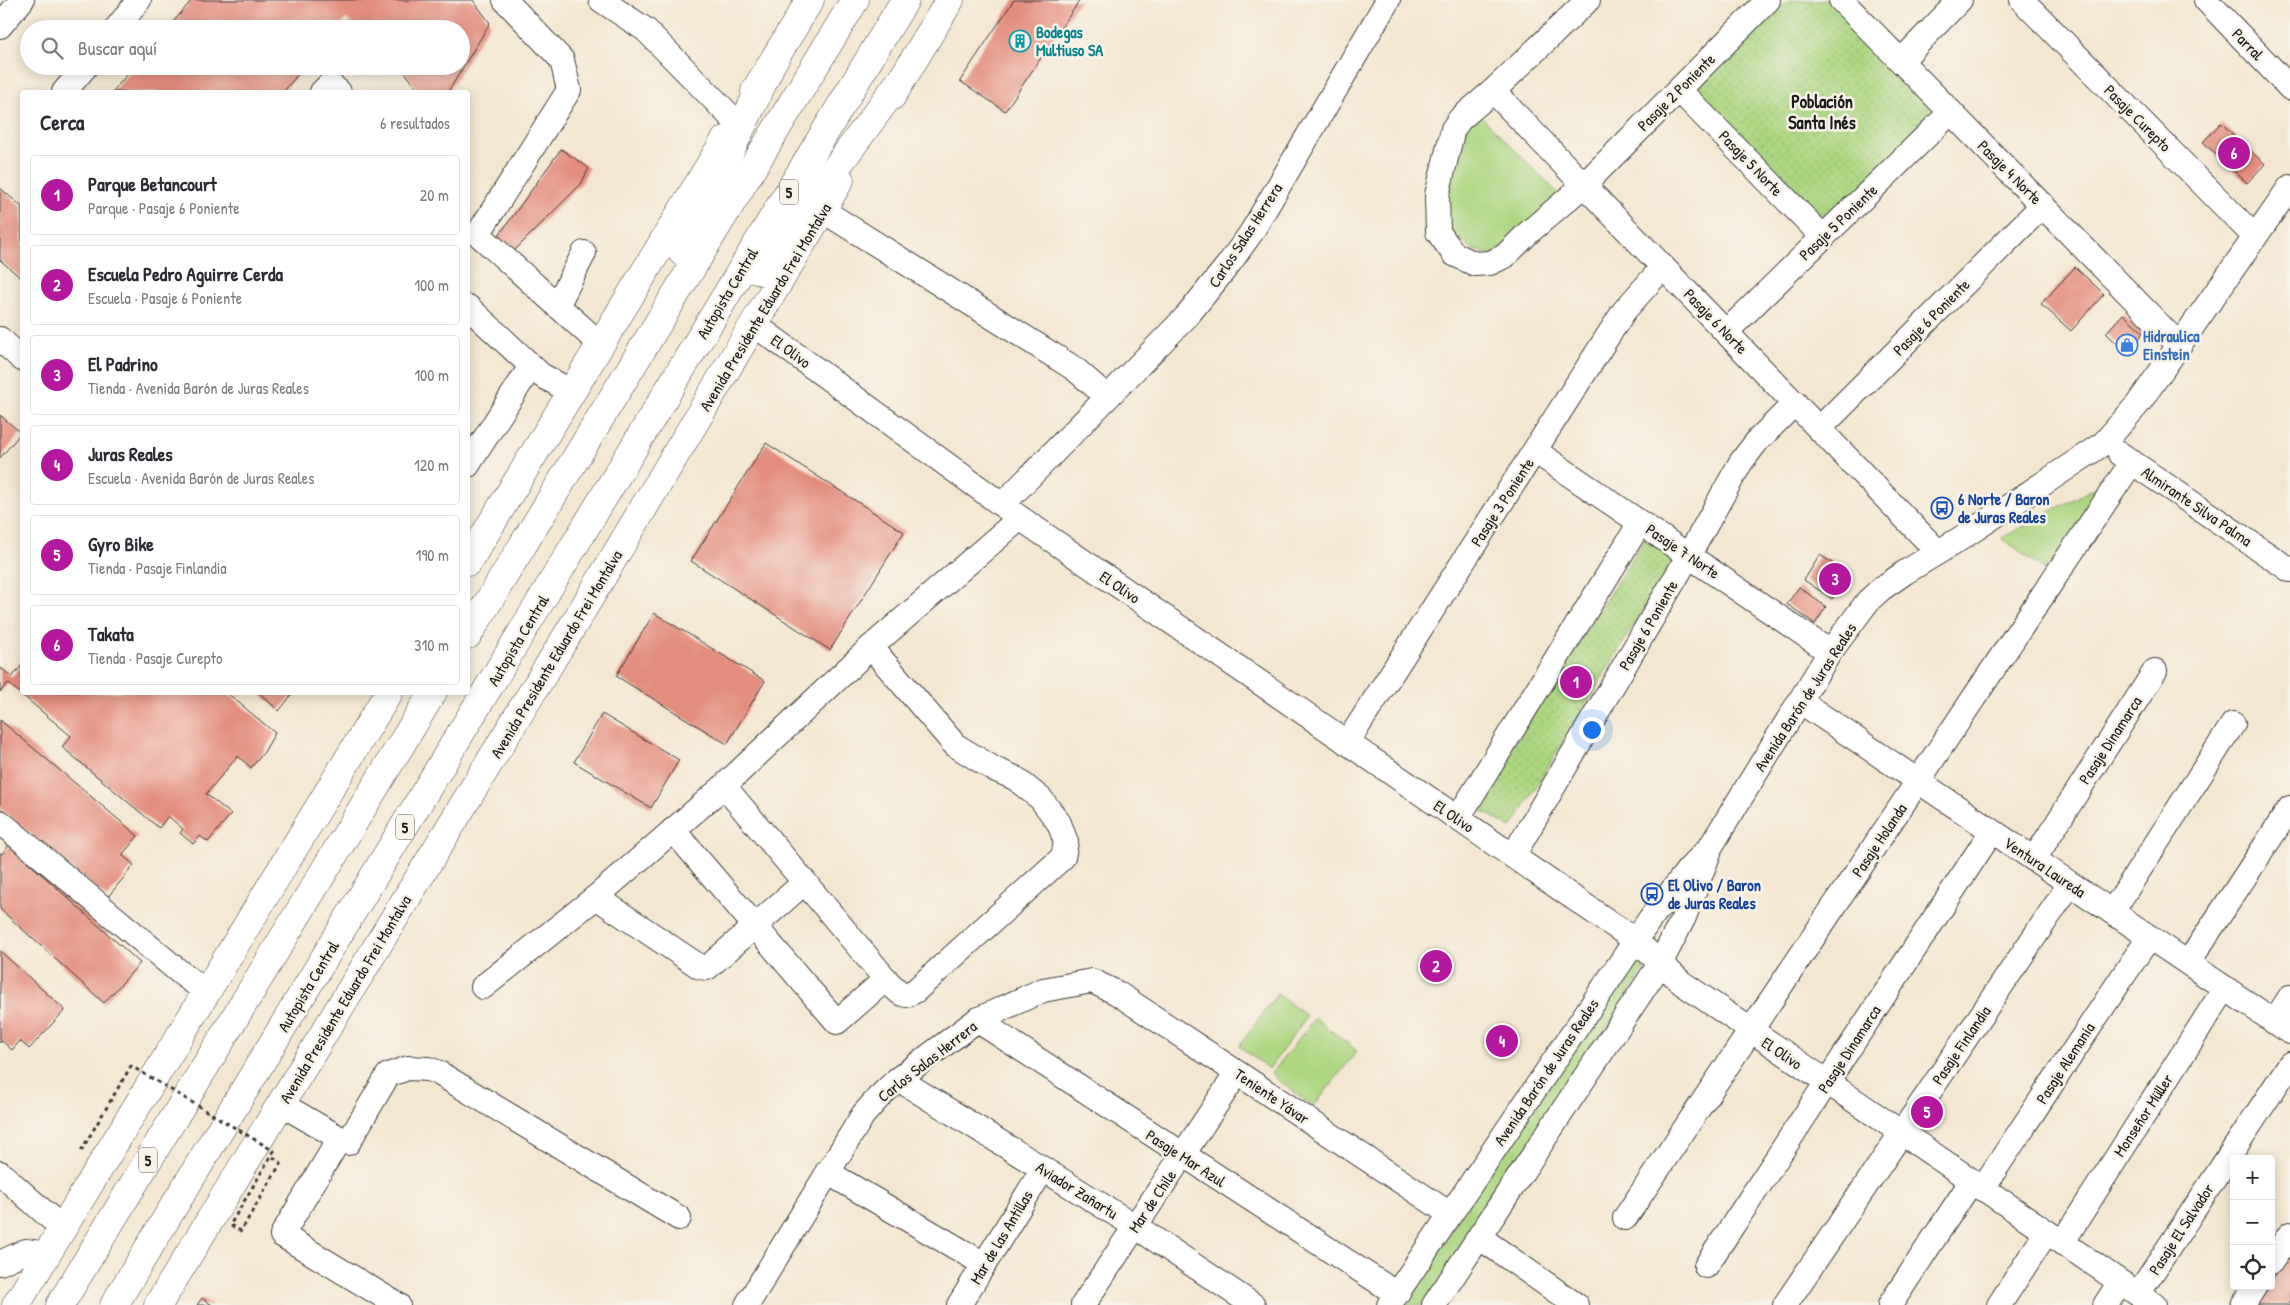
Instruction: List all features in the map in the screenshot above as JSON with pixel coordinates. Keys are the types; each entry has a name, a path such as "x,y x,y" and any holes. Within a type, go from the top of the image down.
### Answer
{"main road":[{"path":"470,559 570,391 769,70 810,0"},
{"path":"470,632 637,354 855,0"},
{"name":"Autopista Central","path":"114,1305 905,0"},
{"name":"Avenida Presidente Eduardo Frei Montalva","path":"158,1305 755,325 822,210 950,0"},
{"path":"637,354 693,229 769,70"},
{"path":"672,385 903,77"},
{"path":"16,1305 387,695"},
{"name":"5","path":"60,1305 431,695"}],"street":[{"path":"0,26 22,0"},
{"path":"123,20 139,0"},
{"path":"505,0 562,60 569,90 473,229 600,344"},
{"path":"601,0 646,30 736,122"},
{"name":"Carlos Salas Herrera","path":"483,987 596,897 724,786 872,647 1011,512 1107,398 1187,316 1228,266 1251,232 1386,0"},
{"name":"Pasaje 2 Poniente","path":"1588,0 1460,119 1453,128 1437,196 1438,232 1454,254 1475,264 1490,263 1504,256 1584,185 1768,0"},
{"name":"Pasaje 4 Norte","path":"1841,0 2179,345"},
{"path":"1900,61 1960,0"},
{"name":"Pasaje Curepto","path":"2022,0 2255,237"},
{"name":"Parral","path":"2206,0 2290,88"},
{"path":"66,90 78,75"},
{"path":"324,90 330,84 336,90"},
{"name":"Pasaje 5 Norte","path":"1679,90 1823,237"},
{"name":"Pasaje 6 Norte","path":"1492,91 1796,403 1938,552"},
{"name":"Pasaje 5 Poniente","path":"1726,332 1951,112"},
{"name":"Avenida Barón de Juras Reales","path":"1393,1299 1635,940 1669,893 1711,846 1830,652 1881,588 2079,462 2104,443 2138,404 2290,187"},
{"name":"Pasaje 6 Poniente","path":"1820,428 2042,205"},
{"path":"822,210 1075,369 1107,398"},
{"path":"557,306 584,253"},
{"name":"Pasaje 3 Poniente","path":"1347,743 1624,310 1664,267"},
{"path":"470,309 541,375 570,391"},
{"name":"El Olivo","path":"755,325 1011,512 1635,940 1682,983 2137,1294"},
{"path":"0,339 20,357"},
{"path":"470,462 531,366"},
{"name":"Pasaje 6 Poniente","path":"1513,856 1750,448 1796,403"},
{"name":"Almirante Silva Palma","path":"2104,443 2290,570"},
{"name":"Pasaje 7 Norte","path":"1535,451 1830,652"},
{"name":"Pasaje Holanda","path":"1625,1218 2132,462"},
{"path":"1458,818 1640,523"},
{"path":"724,786 886,979 900,993 906,995 915,991 1064,856 1066,842 1059,823 1041,799 1015,778 994,769 955,745 872,647"},
{"name":"Pasaje Dinamarca","path":"2034,859 2155,671"},
{"name":"Ventura Laureda","path":"1801,702 2282,1027"},
{"path":"2112,912 2233,724"},
{"path":"2188,963 2290,808"},
{"path":"0,822 175,968 207,992"},
{"path":"673,830 837,1022 886,979"},
{"name":"Pasaje Dinamarca","path":"1706,1266 1992,831"},
{"name":"Avenida Barón de Juras Reales","path":"1434,1305 1660,964 1697,888 1711,846"},
{"path":"596,897 700,967 707,968 805,882"},
{"name":"Pasaje Finlandia","path":"1785,1305 2070,884"},
{"name":"Pasaje Alemania","path":"1890,1305 1976,1185 2148,937"},
{"name":"Carlos Salas Herrera","path":"747,1305 827,1172 863,1115 878,1097 977,1020 1043,990 1092,981"},
{"name":"Teniente Yávar","path":"1092,981 1117,994 1450,1214"},
{"name":"Monseñor Müller","path":"1999,1305 2054,1238 2224,988"},
{"path":"2282,1027 2290,997"},
{"name":"Pasaje Mar Azul","path":"977,1020 1182,1155 1393,1299"},
{"name":"Pasaje El Salvador","path":"2105,1305 2137,1294 2290,1064"},
{"path":"281,1104 348,1143 388,1075 408,1068 428,1069 438,1072 679,1218"},
{"name":"Mar de Chile","path":"1086,1304 1135,1226 1237,1073"},
{"name":"Aviador Zañartu","path":"898,1080 1135,1226 1253,1305"},
{"path":"340,1138 282,1235 398,1305"},
{"name":"Mar de las Antillas","path":"960,1305 1043,1168"},
{"path":"827,1172 984,1264"},
{"path":"0,1173 63,1229"},
{"path":"2275,1256 2290,1234"},
{"path":"1479,1237 1576,1305"},
{"path":"0,1263 26,1251 47,1254"},
{"path":"2243,1305 2252,1290"}],"path":[{"path":"81,1151 131,1066 274,1151 230,1225 241,1231 281,1163"}],"green space":[{"path":"1788,0 1830,0 1940,113 1823,226 1693,92"},
{"path":"1478,113 1560,195 1494,255 1473,250 1446,226 1441,195 1455,137"},
{"path":"2113,478 2045,570 2002,538"},
{"path":"1644,540 1675,557 1511,828 1474,806"},
{"path":"1632,955 1646,967 1426,1305 1402,1305"},
{"path":"1277,994 1307,1016 1269,1069 1239,1046"},
{"path":"1315,1018 1357,1051 1313,1107 1271,1074"}],"building":[{"path":"192,0 473,0 490,23 470,56 470,20 175,20"},
{"name":"Bodegas Multiuso SA","path":"1014,0 1080,0 1005,111 960,81"},
{"path":"127,75 297,75 285,90 114,90"},
{"path":"407,75 458,75 449,90 418,90"},
{"path":"2221,123 2265,164 2247,183 2203,142"},
{"path":"561,149 589,168 581,184 508,257 492,245"},
{"path":"0,188 20,205 20,277 0,260"},
{"path":"2075,267 2104,294 2071,331 2041,304"},
{"name":"Hidraulica Einstein","path":"2123,314 2143,332 2130,356 2106,333"},
{"path":"0,415 20,434 0,458"},
{"path":"766,443 904,532 830,650 691,561"},
{"path":"1820,555 1849,574 1832,599 1804,580"},
{"path":"1799,587 1826,607 1815,624 1787,604"},
{"path":"654,613 765,681 727,744 616,676"},
{"path":"0,667 12,677 20,667 20,693 8,683 0,692"},
{"path":"22,695 230,695 275,733 264,752 251,768 238,756 206,794 231,814 208,842 200,836 193,844 180,833 183,829 168,816 159,828 62,747 71,736"},
{"path":"261,695 292,695 279,711"},
{"path":"602,714 679,760 651,808 574,762"},
{"path":"0,720 138,836 122,855 134,865 107,898 0,808"},
{"path":"9,845 140,963 104,1003 0,909 0,853 2,854"},
{"path":"0,951 65,1010 29,1049 20,1041 12,1050 2,1041 0,1043"},
{"path":"2290,1254 2290,1305 2255,1305 2265,1290 2275,1290 2275,1275"},
{"path":"202,1298 212,1305 197,1305"}],"place":[{"name":"Bodegas Multiuso SA","path":"1020,41"},
{"name":"Takata","path":"2234,153"},
{"name":"Hidraulica Einstein","path":"2127,345"},
{"name":"6 Norte / Baron de Juras Reales","path":"1942,508"},
{"name":"El Padrino","path":"1835,579"},
{"name":"Parque Betancourt","path":"1576,682"},
{"name":"El Olivo / Baron de Juras Reales","path":"1652,894"},
{"name":"Escuela Pedro Aguirre Cerda","path":"1436,966"},
{"name":"Juras Reales","path":"1502,1041"},
{"name":"Gyro Bike","path":"1927,1112"}],"district":[{"name":"Población Santa Inés","path":"1822,111"}]}
